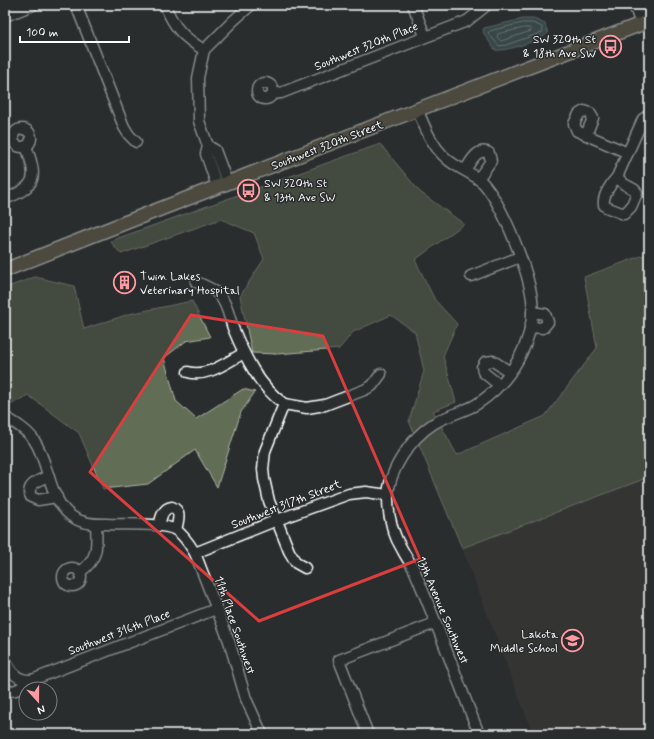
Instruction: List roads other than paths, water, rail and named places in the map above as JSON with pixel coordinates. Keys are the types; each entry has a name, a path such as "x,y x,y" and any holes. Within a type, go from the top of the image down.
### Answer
{"main road":[{"name":"Southwest 320th Street","path":"5,270 222,184 647,22"}],"street":[{"path":"5,16 33,5"},
{"path":"76,5 124,127 136,142"},
{"path":"165,5 178,29 188,40 204,50"},
{"path":"222,184 206,154 208,146 199,121 198,78 204,50 251,5"},
{"path":"413,5 425,36"},
{"name":"Southwest 320th Place","path":"273,94 281,93 467,21 487,5"},
{"path":"634,5 647,22"},
{"path":"644,5 647,22"},
{"path":"388,495 396,468 410,444 433,424 475,405 499,385 510,372 522,354 530,327 532,312 532,300 529,283 500,208 491,193 478,179 447,159 433,143 427,133 418,110"},
{"path":"617,176 643,119 649,115"},
{"path":"586,135 628,153"},
{"path":"5,199 19,193 32,181 34,174 26,146"},
{"path":"465,170 478,152 484,151 489,153 491,161 478,179"},
{"path":"471,276 520,257"},
{"path":"196,282 208,287 219,295 226,307 244,353 262,384 272,395 284,404 307,408 325,405 372,386 381,374"},
{"path":"530,327 543,328 548,322 545,314 532,312"},
{"path":"188,372 195,374 208,372 244,353"},
{"path":"499,385 483,372 483,364 487,361 493,361 510,372"},
{"path":"284,404 265,451 263,469 266,489 292,558 296,563 305,568"},
{"path":"5,417 33,439 39,448 57,498 69,514 76,519 96,524 158,526 164,526 176,530 179,513 177,509 169,507 164,511 158,526"},
{"path":"49,476 37,481 30,487 31,497 38,500 57,498"},
{"name":"Southwest 317th Street","path":"195,553 277,520 349,494 366,492 388,495"},
{"name":"13th Avenue Southwest","path":"388,495 390,520 396,538 415,571 479,734"},
{"path":"80,572 92,561 96,550 96,524"},
{"name":"11th Place Southwest","path":"176,530 186,540 195,553 236,663 246,699 262,734"},
{"name":"Southwest 316th Place","path":"5,689 7,691 13,691 32,680 216,609"},
{"path":"368,734 339,660 435,623"},
{"path":"6,668 19,678 32,680"}],"water":[{"path":"523,19 534,19 545,24 548,33 531,42 500,50 495,50 484,34 484,28"}],"place":[{"name":"SW 320th St & 18th Ave SW","path":"611,46"},
{"name":"SW 320th St & 13th Ave SW","path":"249,190"},
{"name":"Twin Lakes Veterinary Hospital","path":"124,283"},
{"name":"Lakota Middle School","path":"573,641"}]}
